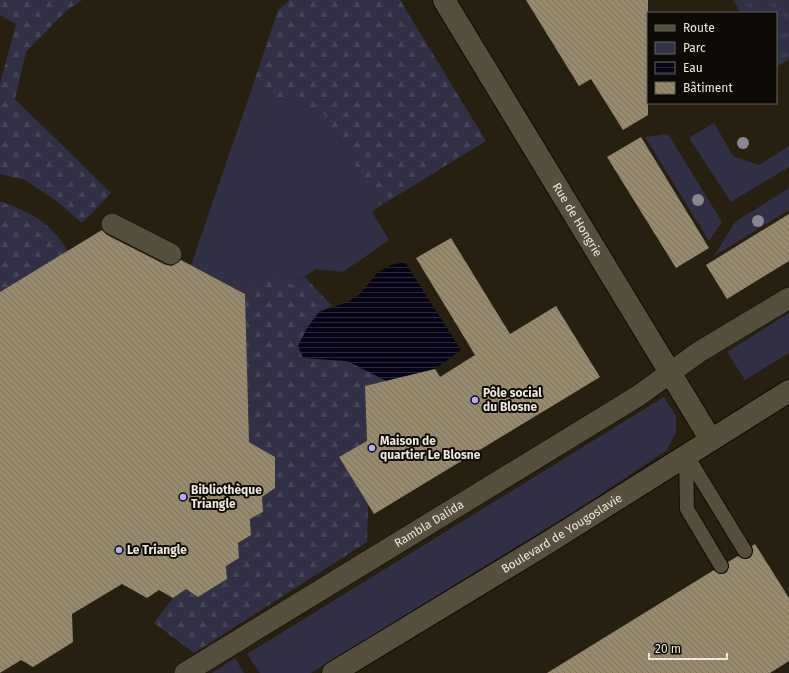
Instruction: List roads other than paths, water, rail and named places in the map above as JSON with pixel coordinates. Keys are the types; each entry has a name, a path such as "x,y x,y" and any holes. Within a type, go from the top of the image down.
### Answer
{"street":[{"name":"Rue de Hongrie","path":"444,0 711,440"},
{"path":"112,224 171,254"},
{"path":"670,372 789,298"},
{"name":"Rambla Dalida","path":"185,673 638,396 670,372"},
{"name":"Boulevard de Yougoslavie","path":"332,673 544,545 789,391"}],"lane":[{"path":"686,455 745,551"},
{"path":"686,455 687,509 721,566"}],"water":[{"path":"405,262 461,350 435,369 387,381 347,361 303,358 298,346 307,328 319,312 348,302 360,294 377,273 391,265"}],"place":[{"name":"Pôle social du Blosne","path":"475,400"},
{"name":"Maison de quartier Le Blosne","path":"372,448"},
{"name":"Bibliothèque Triangle","path":"183,497"},
{"name":"Le Triangle","path":"119,550"}]}
